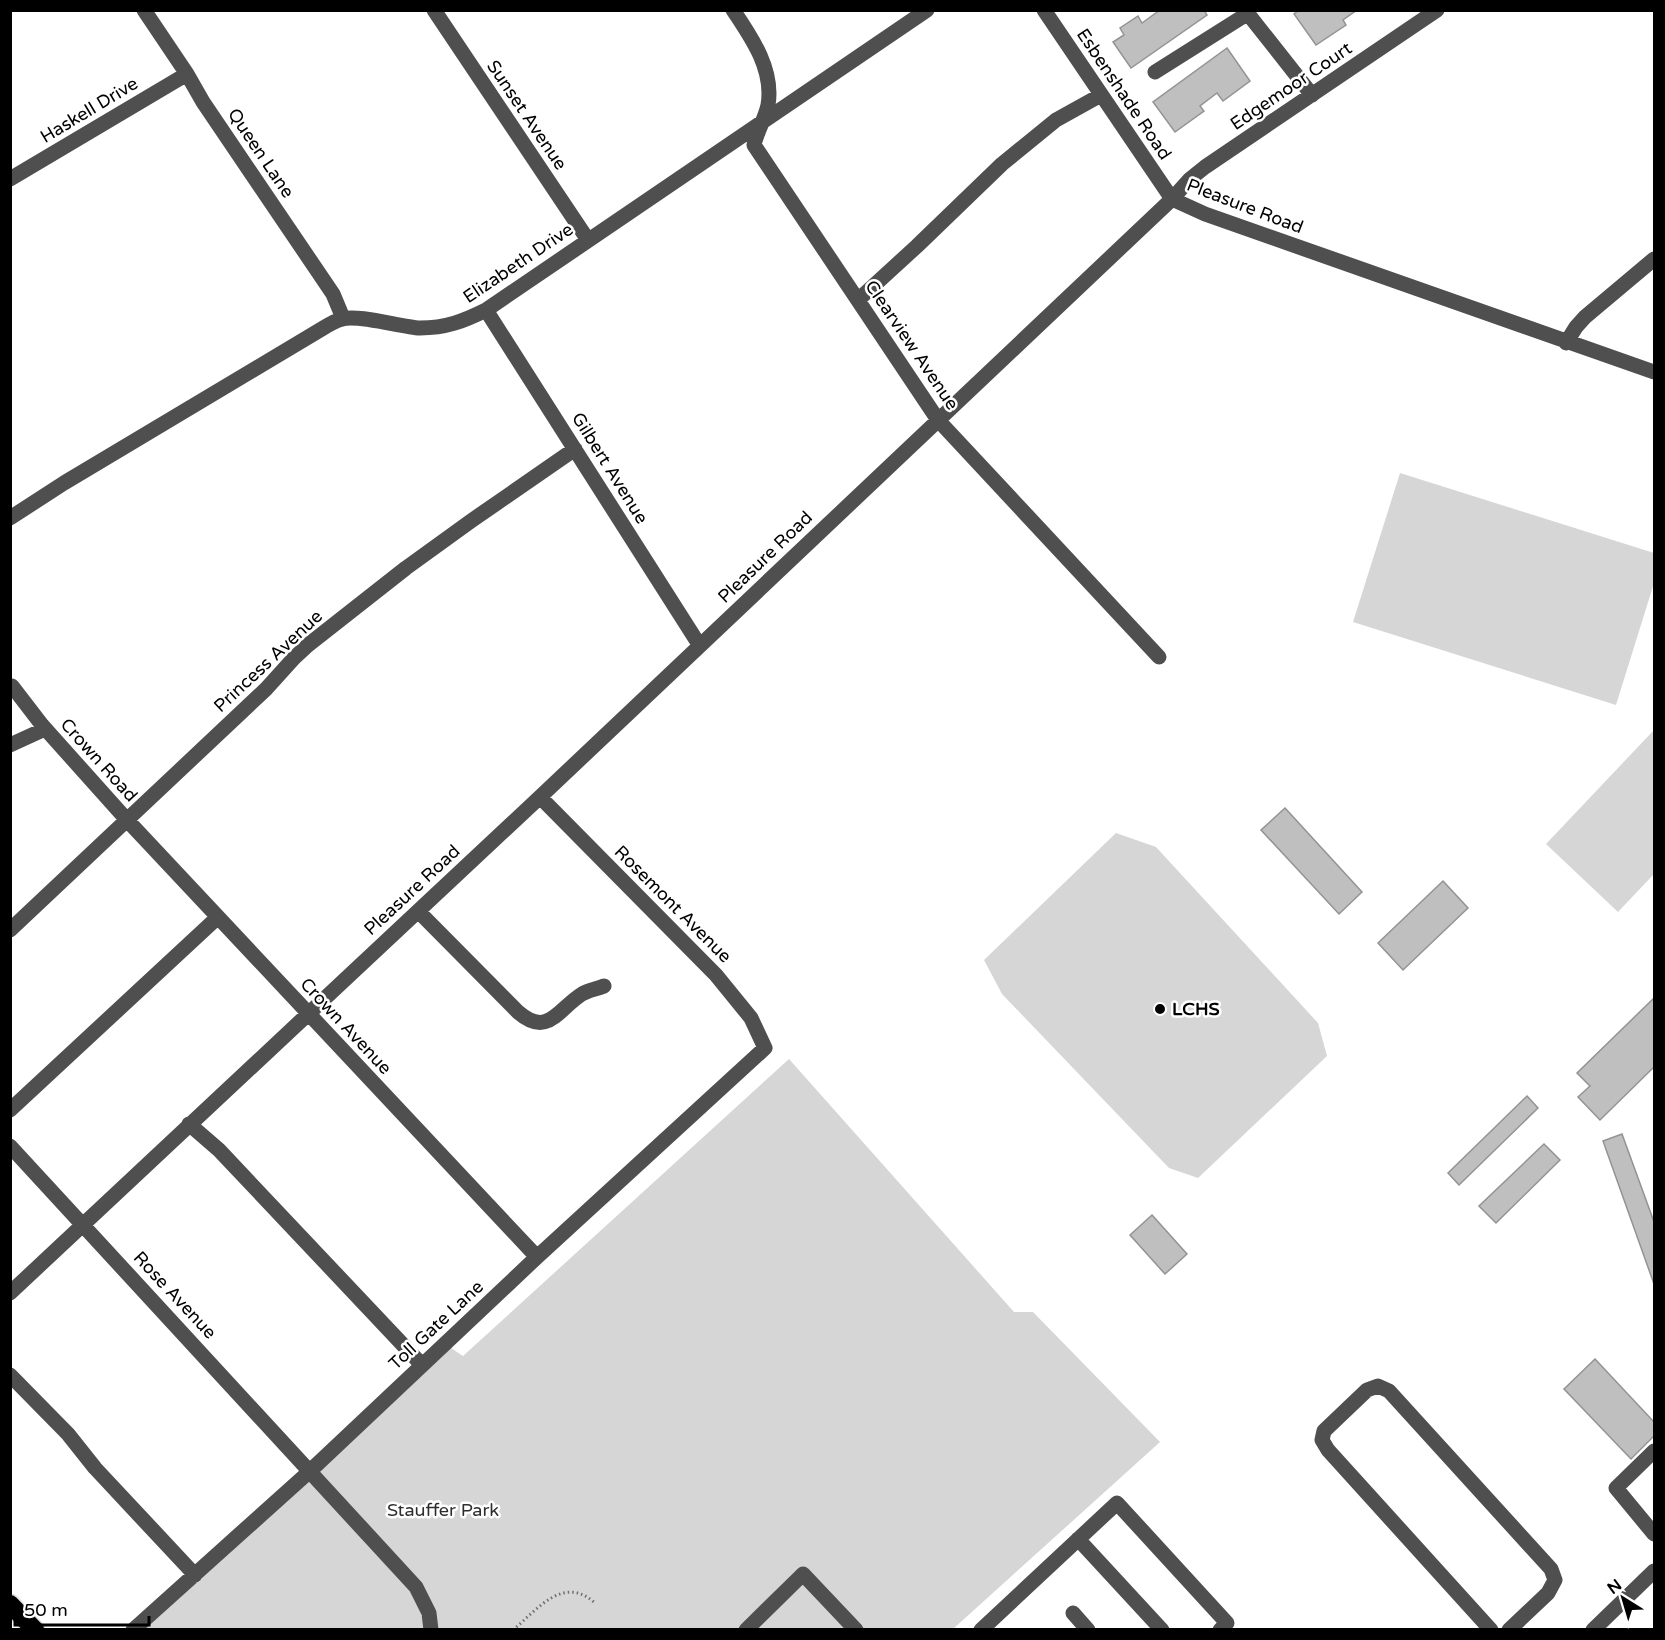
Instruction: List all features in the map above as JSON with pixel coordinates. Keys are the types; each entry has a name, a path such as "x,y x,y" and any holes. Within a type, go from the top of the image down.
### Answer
{"highway":[{"path":"10,1604 35,1629"}],"street":[{"name":"Queen Lane","path":"144,10 203,102 333,294 343,318"},
{"name":"Sunset Avenue","path":"434,10 588,240"},
{"name":"Clearview Avenue","path":"733,10 751,37 767,76 768,107 756,134 754,145 938,420 1159,657"},
{"name":"Elizabeth Drive","path":"343,318 418,328 437,328 463,322 486,310 927,10"},
{"name":"Esbenshade Road","path":"1044,10 1172,199"},
{"name":"Edgemoor Court","path":"1172,199 1190,179 1205,168 1437,10"},
{"path":"1155,72 1252,13 1311,95"},
{"name":"Haskell Drive","path":"10,179 187,74"},
{"path":"858,300 1002,164 1056,120 1101,95"},
{"name":"Pleasure Road","path":"10,1293 540,797 1172,199 1205,214 1566,343 1654,372"},
{"path":"1566,343 1576,327 1586,317 1654,260"},
{"name":"Gilbert Avenue","path":"486,310 700,646"},
{"path":"10,518 64,483 343,318"},
{"name":"Princess Avenue","path":"10,930 266,689 308,645 415,561 574,449"},
{"name":"Crown Road","path":"11,685 44,727 127,820"},
{"path":"10,745 44,727"},
{"name":"Rosemont Avenue","path":"540,797 716,975 751,1018 765,1048"},
{"name":"Crown Avenue","path":"127,820 537,1257"},
{"path":"418,911 518,1012 532,1022 541,1023 555,1018 583,993 604,986"},
{"path":"10,1110 218,917"},
{"name":"Toll Gate Lane","path":"133,1629 310,1471 537,1257 765,1048"},
{"path":"189,1124 219,1150 422,1365"},
{"name":"Rose Avenue","path":"10,1146 416,1587 429,1613 431,1629"},
{"path":"10,1374 68,1434 95,1468 195,1575"},
{"path":"1491,1629 1328,1450 1322,1440 1324,1431 1366,1390 1378,1386 1389,1391 1551,1569 1555,1580 1548,1593 1509,1629"},
{"path":"1654,1451 1616,1488 1654,1534"},
{"path":"981,1629 1117,1503 1227,1623 1220,1629"},
{"path":"1078,1539 1162,1629"},
{"path":"1593,1629 1654,1571"},
{"path":"746,1629 803,1574 856,1629"},
{"path":"1073,1613 1088,1629"}],"path":[{"path":"513,1629 548,1599 560,1593 578,1592 588,1596 595,1603"}],"green space":[{"path":"1400,473 1654,553 1654,583 1616,705 1353,622"},
{"path":"1654,730 1654,874 1618,912 1546,844"},
{"name":"LCHS","path":"1116,833 1156,847 1318,1023 1327,1056 1198,1178 1169,1168 1002,994 984,960"},
{"name":"Stauffer Park","path":"789,1059 1014,1312 1033,1312 1160,1442 953,1629 133,1630 445,1344 463,1356"}],"building":[{"path":"1160,10 1204,10 1207,15 1131,68 1113,42 1124,35 1120,28 1138,16 1142,23"},
{"path":"1299,10 1357,10 1343,20 1346,25 1316,45 1294,14"},
{"path":"1227,48 1250,81 1223,101 1217,93 1200,106 1204,111 1175,132 1153,102"},
{"path":"1285,808 1362,892 1339,914 1261,830"},
{"path":"1443,881 1468,908 1403,970 1378,943"},
{"path":"1654,998 1654,1067 1600,1120 1578,1097 1590,1086 1577,1073"},
{"path":"1527,1096 1538,1108 1459,1185 1448,1173"},
{"path":"1622,1134 1654,1222 1654,1284 1603,1141"},
{"path":"1544,1144 1560,1160 1496,1223 1479,1206"},
{"path":"1152,1215 1187,1254 1165,1274 1130,1235"},
{"path":"1595,1359 1654,1422 1654,1436 1631,1459 1564,1389"}],"place":[{"name":"LCHS","path":"1160,1009"}]}
